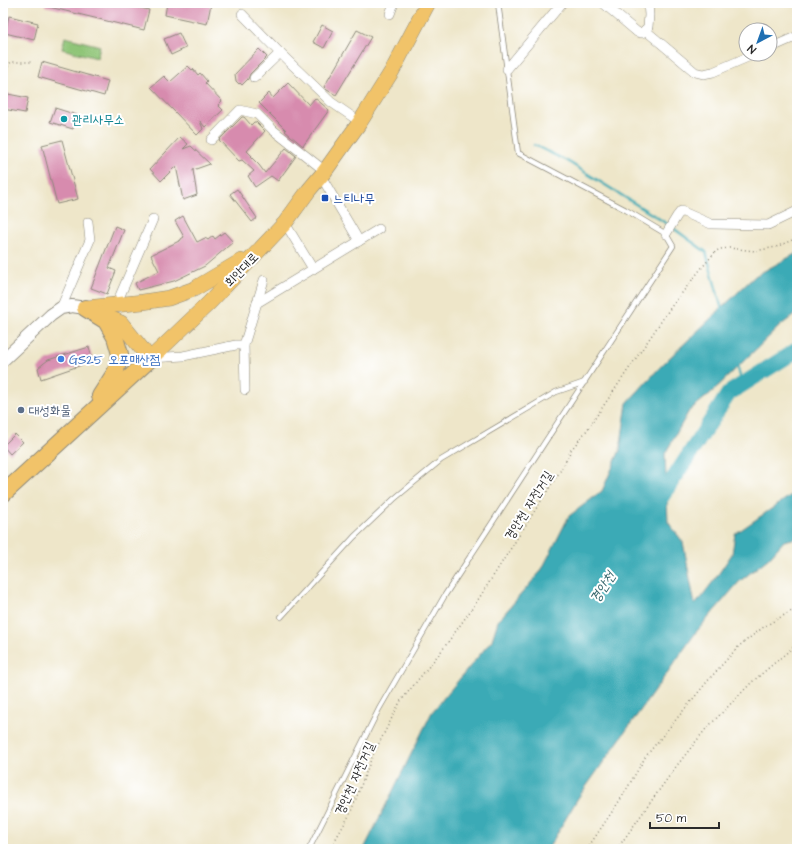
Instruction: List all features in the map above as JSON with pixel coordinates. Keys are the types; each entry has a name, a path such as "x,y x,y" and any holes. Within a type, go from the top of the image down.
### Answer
{"highway":[{"path":"84,308 106,321 115,337 120,354 116,371 87,416"},
{"name":"회안대로","path":"3,494 150,359"}],"main road":[{"name":"회안대로","path":"150,359 209,303 285,223 309,190 323,174 360,122 392,71 428,3"},
{"path":"84,308 169,298 194,289 258,250"},
{"path":"84,308 121,323 150,359"}],"street":[{"path":"390,14 394,3"},
{"path":"507,69 562,3"},
{"path":"603,3 637,32 642,33 648,27 648,3"},
{"path":"242,14 331,102 360,122"},
{"path":"645,30 695,72 703,74 713,72 738,61"},
{"path":"778,44 794,37"},
{"path":"254,78 280,53"},
{"path":"212,140 240,110 257,114 323,174 359,241"},
{"path":"667,232 681,211 711,224 768,225 797,211"},
{"path":"116,305 153,219"},
{"path":"61,308 90,240 88,222"},
{"path":"285,223 313,269"},
{"path":"257,303 379,229"},
{"path":"245,390 244,345 264,280"},
{"path":"3,360 51,315 61,308 72,306 84,308"},
{"path":"150,359 183,356 236,345 244,345"}],"lane":[{"path":"309,849 380,709 445,595 673,246 667,232 518,153 498,3"},
{"path":"281,617 354,537 394,499 441,460 556,392 585,382"}],"path":[{"path":"3,73 11,62 32,62"},
{"name":"경안천 자전거길","path":"330,849 350,814 372,756 400,702 443,649 476,603 564,465 571,450 588,430 671,308 700,270 716,251 721,248 755,251 776,247 797,238"},
{"path":"587,849 622,797 646,756 711,677 739,646 765,626 797,608"},
{"path":"617,849 675,768 705,730 752,682 797,644"}],"green space":[{"path":"65,37 100,46 97,58 62,49"}],"water":[{"path":"797,253 797,313 781,325 711,393 689,411 665,454 668,522 683,542 695,605 732,554 735,534 797,491 797,538 784,541 769,558 739,582 697,631 578,798 548,849 364,849 432,712 492,640 498,621 541,571 569,516 602,491 620,450 627,403 662,365 755,276"}],"building":[{"path":"45,3 120,3 149,10 144,30 45,6"},
{"path":"167,3 211,4 207,24 165,15"},
{"path":"9,16 38,23 34,40 5,33"},
{"path":"322,25 333,31 324,48 313,42"},
{"path":"357,30 371,37 336,95 324,87"},
{"path":"179,33 186,48 171,55 164,39"},
{"path":"259,49 267,57 250,74 248,79 242,85 240,83 239,84 236,81 235,74"},
{"path":"42,62 108,81 104,96 38,77"},
{"path":"188,66 198,75 200,73 207,81 205,83 222,101 218,105 223,110 205,127 200,121 203,129 197,135 151,87 164,76 170,82"},
{"path":"288,83 309,105 315,98 329,110 303,146 285,131 286,130 259,103 269,93 273,98"},
{"path":"3,93 28,98 25,113 3,109"},
{"name":"관리사무소","path":"55,108 77,115 73,129 50,122"},
{"path":"242,117 244,117 251,125 256,122 265,131 247,151 265,173 286,148 296,156 278,181 271,176 255,187 248,176 254,171 242,160 239,161 219,140"},
{"path":"180,137 188,144 183,149 191,146 210,164 193,170 197,195 183,200 176,166 161,181 150,169"},
{"path":"62,140 78,199 57,204 42,145"},
{"path":"237,189 257,218 252,222 230,194"},
{"path":"183,216 197,242 205,238 208,240 213,236 215,239 224,232 233,242 205,266 174,281 138,290 135,283 159,271 151,255 184,237 175,221"},
{"path":"115,226 124,230 109,268 116,271 107,294 91,288"},
{"path":"89,347 93,361 41,379 38,368 48,360"},
{"path":"15,434 23,442 10,454 3,446"}],"waterway":[{"path":"534,145 567,161 669,225"},
{"path":"673,228 706,252 722,310"},
{"name":"경안천","path":"655,507 729,393 797,350"},
{"path":"737,365 742,383"}],"place":[{"name":"관리사무소","path":"64,119"},
{"name":"느티나무","path":"325,198"},
{"name":"GS25 오포매산점","path":"61,359"},
{"name":"대성화물","path":"21,410"}]}
